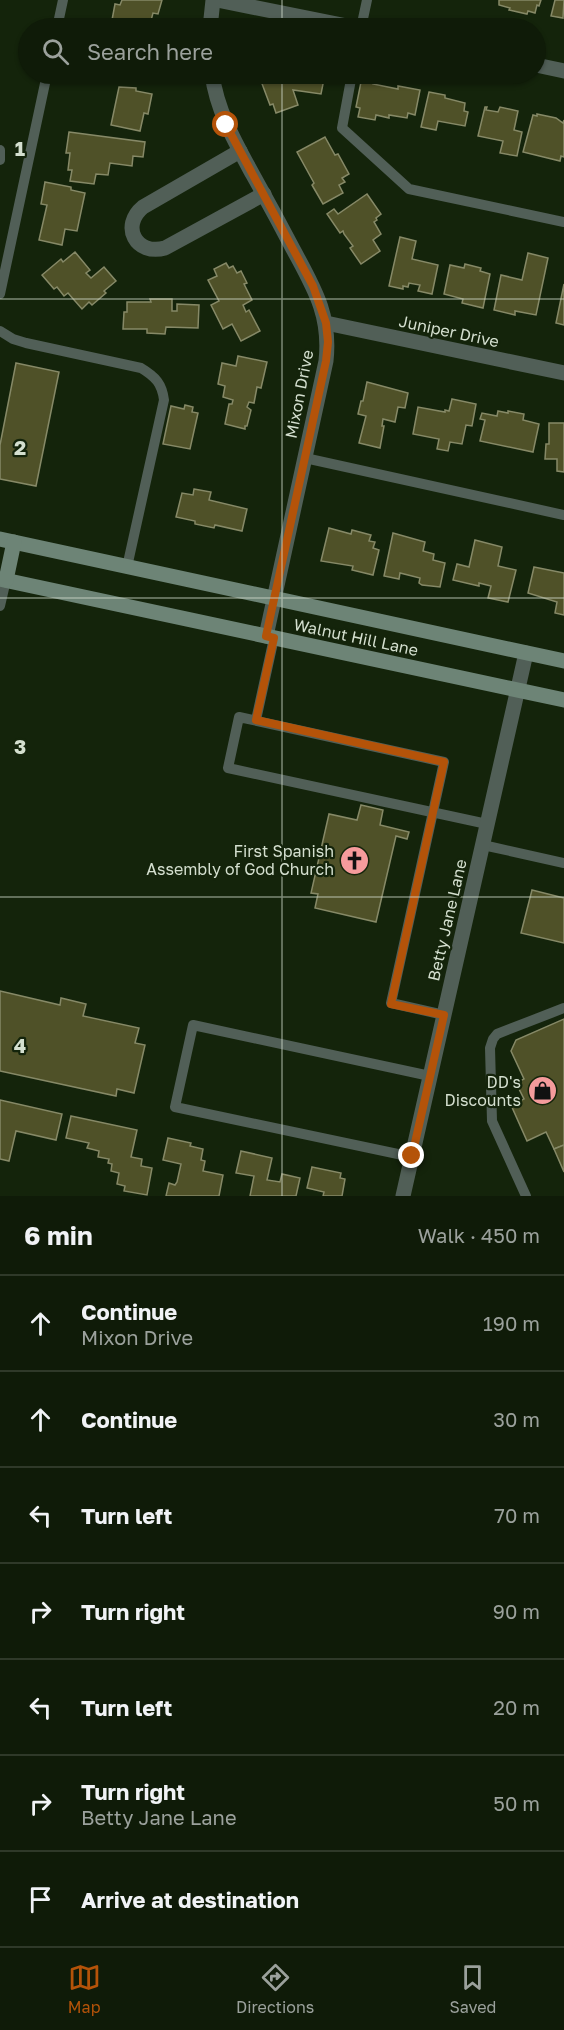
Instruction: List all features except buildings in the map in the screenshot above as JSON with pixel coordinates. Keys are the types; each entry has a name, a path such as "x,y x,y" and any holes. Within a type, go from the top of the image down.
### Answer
{"main road":[{"name":"Walnut Hill Lane","path":"7,541 564,661"},
{"path":"3,579 7,541"},
{"name":"Walnut Hill Lane","path":"3,579 564,700"}],"street":[{"path":"212,18 215,0 308,18"},
{"path":"546,67 564,71"},
{"name":"Mixon Drive","path":"214,84 226,125 313,286 326,323 328,342 326,361 274,599 270,637"},
{"path":"240,151 143,207 133,219 133,234 142,246 158,250 165,248 264,194"},
{"name":"Juniper Drive","path":"326,323 564,373"},
{"name":"Betty Jane Lane","path":"403,1196 526,653"}],"lane":[{"path":"59,18 63,0"},
{"path":"362,18 367,0"},
{"path":"0,294 45,84"},
{"path":"350,84 342,128 409,189 564,222"},
{"path":"0,150 0,160"},
{"path":"0,331 13,339 26,343 141,368 154,376 162,387 164,400 127,567"},
{"path":"305,458 564,515"},
{"path":"0,606 3,579"},
{"path":"256,720 270,637"},
{"path":"444,1015 391,1004 433,813 444,762 239,717 228,768 433,813 488,824"},
{"path":"483,845 564,863"},
{"path":"526,1196 492,1121 490,1048 497,1035 564,1008"},
{"path":"412,1156 176,1107 193,1025 430,1076"}],"place":[{"name":"First Spanish Assembly of God Church","path":"355,860"},
{"name":"DD's Discounts","path":"542,1091"}],"route":[{"path":"226,125 313,286 326,323 328,342 326,361 266,636 274,638 256,720 444,762 391,1004 444,1015 412,1156"}]}
